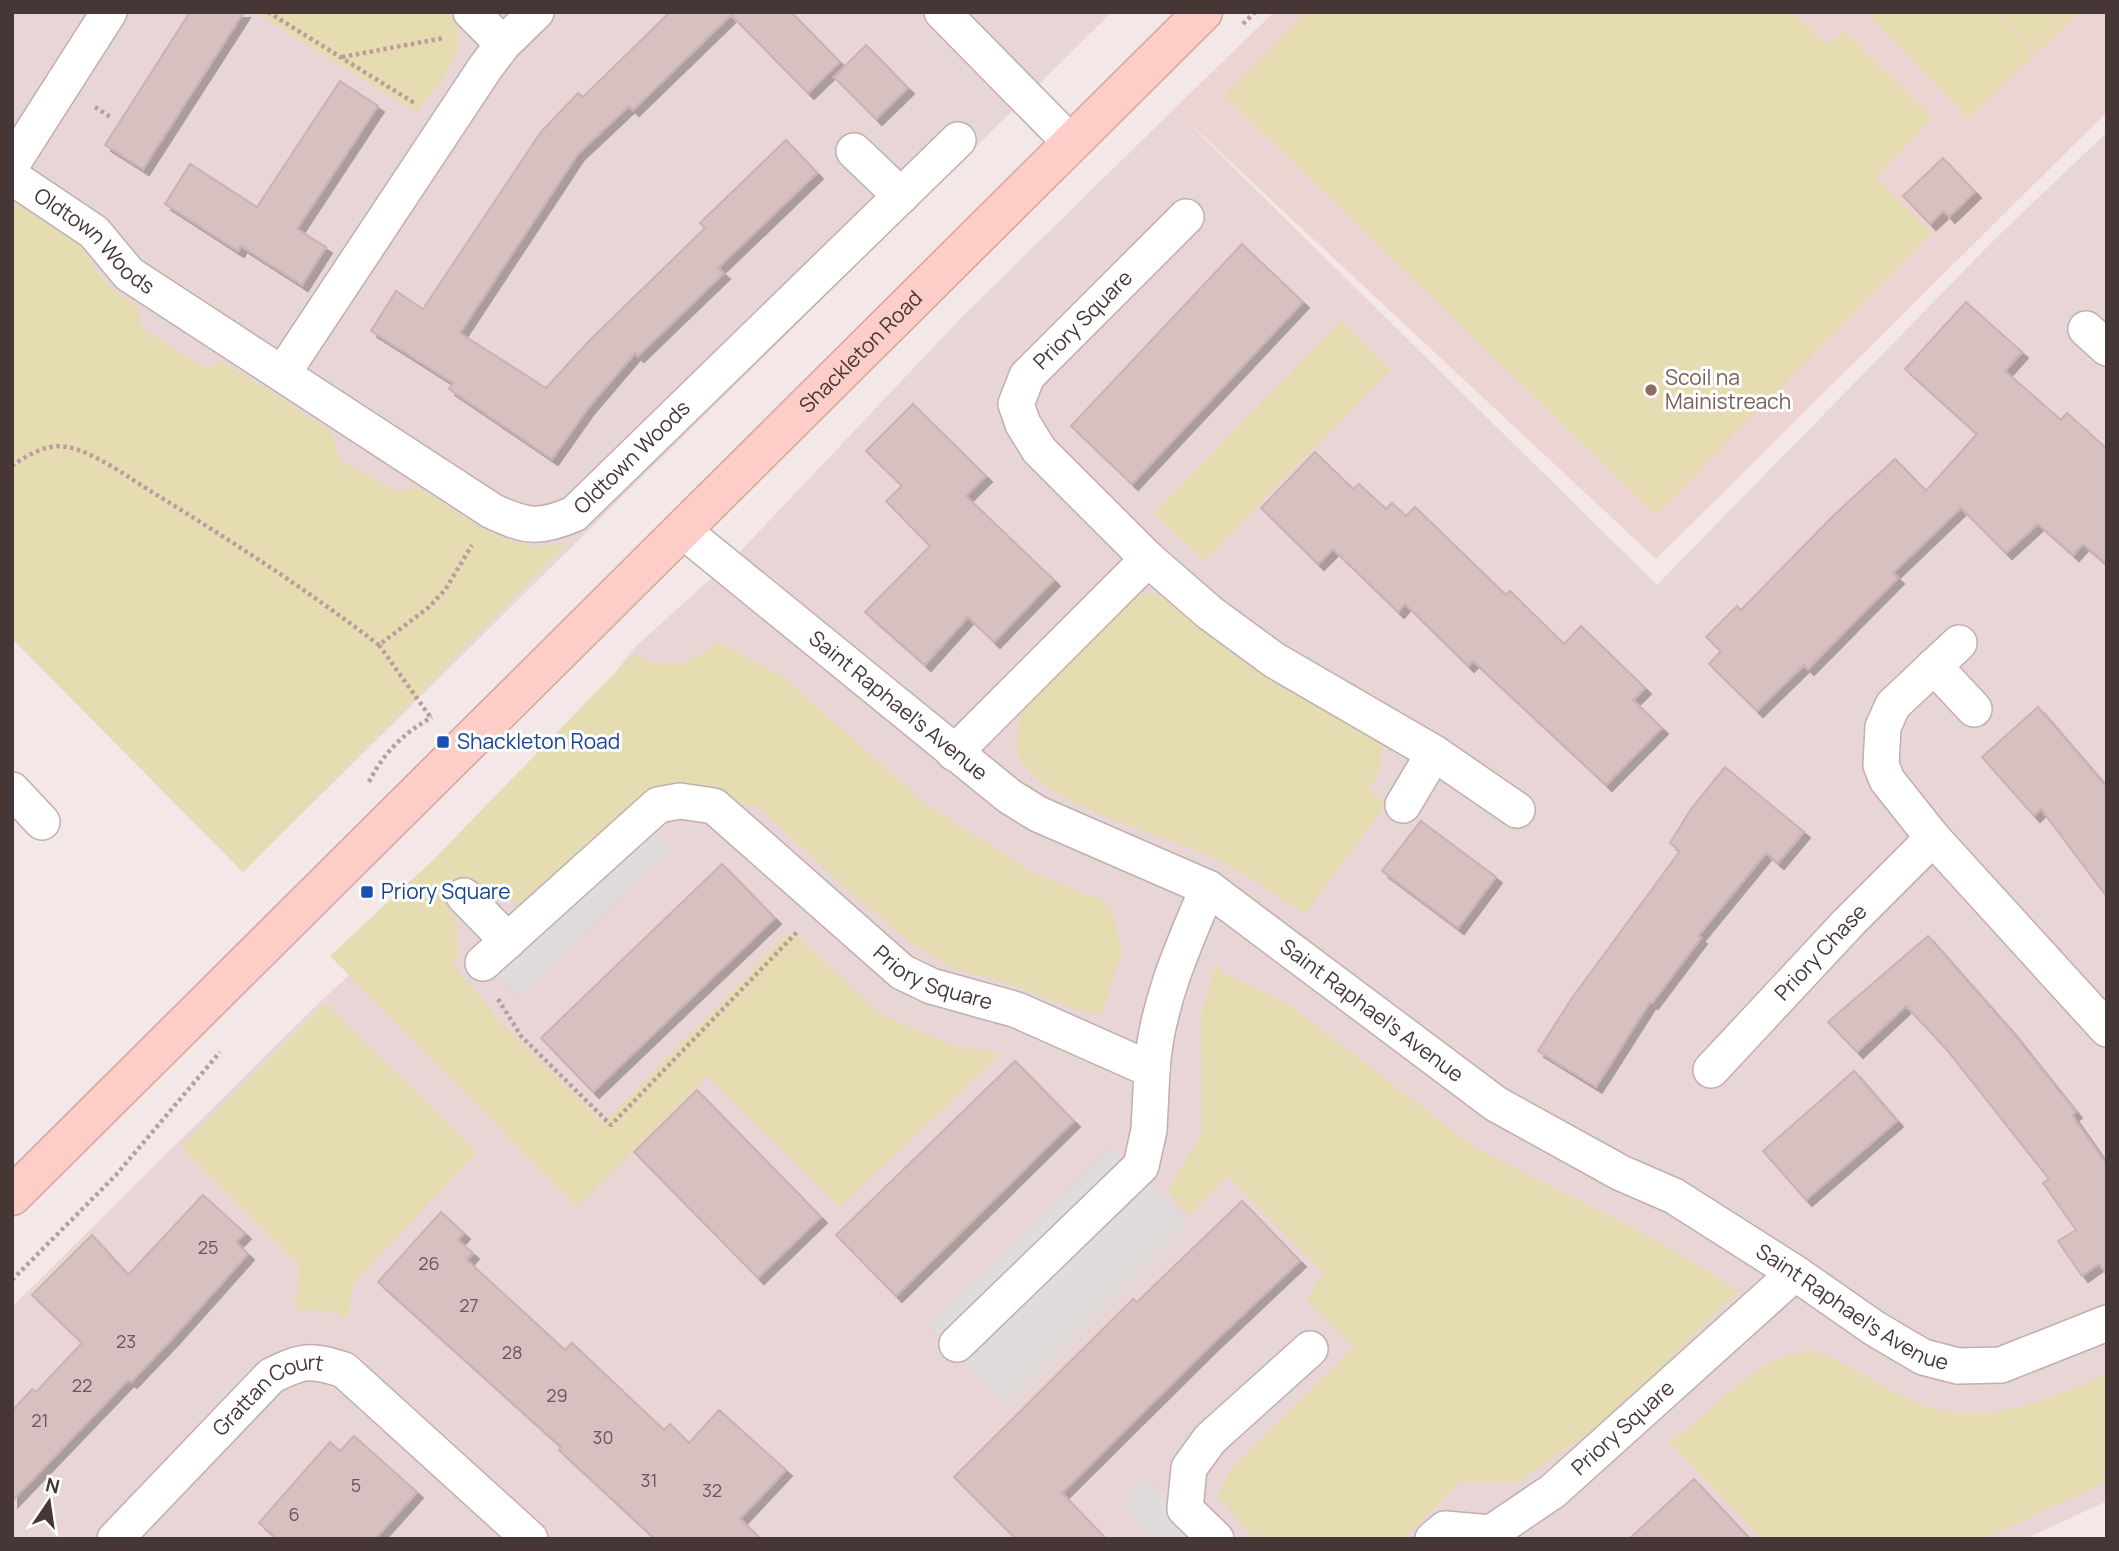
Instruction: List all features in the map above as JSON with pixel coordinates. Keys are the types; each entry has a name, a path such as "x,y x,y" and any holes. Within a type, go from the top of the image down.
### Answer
{"street":[{"path":"12,164 109,12"},
{"path":"283,373 447,123 503,44 536,12"},
{"path":"942,12 1070,142"},
{"name":"Shackleton Road","path":"12,1196 1202,12"},
{"path":"474,16 503,44"},
{"name":"Oldtown Woods","path":"12,177 94,232 130,274 492,510 517,523 538,525 574,514 958,140"},
{"path":"854,151 901,196"},
{"name":"Priory Square","path":"1186,216 1027,376 1016,404 1033,444 1148,559 1210,613 1274,660 1434,753 1517,810"},
{"name":"Saint Raphael's Avenue","path":"681,529 954,753 1038,814 1208,888 1496,1104 1621,1173 1674,1196 1795,1273 1874,1328 1923,1357 1958,1366 2001,1365 2107,1323"},
{"path":"954,753 1148,559"},
{"path":"1959,643 1893,705 1883,727 1881,765 1887,780 1933,838 2107,1029"},
{"path":"1934,666 1974,709"},
{"path":"1403,805 1434,753"},
{"path":"12,790 42,822"},
{"name":"Priory Square","path":"495,952 658,805 680,801 714,806 902,972 931,986 1017,1010 1152,1070"},
{"name":"Priory Chase","path":"1712,1070 1849,922 1933,838"},
{"path":"957,1344 1141,1166 1149,1130 1154,1044 1164,1001 1208,888"},
{"path":"464,896 495,952"},
{"name":"Priory Square","path":"1433,1539 1445,1528 1491,1533 1553,1491 1795,1273"},
{"path":"1216,1539 1185,1509 1189,1468 1210,1439 1310,1349"},
{"name":"Grattan Court","path":"115,1539 271,1376 290,1366 314,1360 344,1370 530,1539"}],"path":[{"path":"268,12 447,123"},
{"path":"342,57 453,36 474,16"},
{"path":"12,466 43,449 66,447 104,463 246,549 314,595 379,645 431,718"},
{"path":"379,645 414,620 445,590 492,510"},
{"path":"495,952 501,1007 521,1036 611,1125 826,903"}],"shaded area":[{"path":"12,12 1112,12 243,872 12,639"},
{"path":"255,12 449,12 457,25 457,51 444,77 417,113"},
{"name":"Scoil na Mainistreach","path":"1274,12 2107,12 2107,112 1656,559 1174,109"},
{"name":"Scoil na Mainistreach","path":"1307,12 1793,12 1828,46 1844,31 1933,118 1875,178 1931,233 1656,515 1225,96"},
{"path":"1879,12 1994,12 2035,55 1968,118 1872,19"},
{"path":"1996,12 2079,12 2036,54"},
{"path":"1174,109 1657,585 1996,238 2107,132 2107,1501 2025,1539 12,1539 12,1307 325,997 453,882 635,647 735,557 961,318"},
{"path":"12,201 78,244 109,286 138,307 142,328 202,367 224,362 332,432 339,459 396,491 419,487 472,523 510,541 550,546 571,540 243,872 12,638"},
{"path":"1341,321 1391,370 1204,561 1154,513"},
{"path":"1143,594 1159,594 1240,660 1290,690 1335,709 1383,739 1378,773 1369,789 1386,805 1305,914 1247,876 1210,856 1107,817 1056,792 1035,777 1021,760 1017,741 1023,708 1129,600"},
{"path":"717,641 784,678 927,805 1037,875 1102,900 1113,912 1122,952 1101,1015 1080,1011 1003,981 956,970 911,943 851,893 759,808 712,793 648,794 619,816 572,863 521,904 484,889 471,877 444,899 455,920 459,954 453,964 504,1026 604,1123 791,930 880,1014 951,1045 1001,1054 840,1207 707,1076 577,1207 330,956 433,860 633,654 658,663 678,664 696,657"},
{"path":"638,814 670,848 519,996 480,956"},
{"path":"1217,961 1222,973 1285,1002 1476,1148 1660,1242 1739,1291 1615,1413 1519,1482 1461,1482 1403,1539 1255,1539 1217,1496 1231,1468 1354,1347 1306,1299 1324,1273 1228,1176 1189,1215 1167,1191 1202,1132 1201,1016"},
{"path":"325,1003 477,1152 353,1284 347,1318 324,1310 295,1309 300,1266 181,1147"},
{"path":"1113,1147 1187,1222 1005,1404 929,1326"},
{"path":"1814,1351 1911,1400 1948,1412 1995,1412 2018,1407 2041,1401 2107,1374 2107,1481 1984,1539 1762,1539 1669,1442 1753,1373 1791,1354"},
{"path":"1149,1480 1207,1539 1155,1539 1123,1506"}],"building":[{"path":"190,12 244,12 143,169 105,145"},
{"path":"670,12 791,12 840,62 808,93 731,15 633,110 629,106 578,154 460,333 546,388 588,342 705,228 700,223 786,140 817,173 718,268 724,273 638,356 635,353 588,408 552,459 449,389 453,383 371,331 396,291 423,309 541,132 578,93 583,97"},
{"path":"866,45 908,88 876,119 834,77"},
{"path":"340,81 378,106 297,229 326,247 302,285 241,246 238,251 165,204 190,164 257,207"},
{"path":"1943,158 1975,192 1949,217 1944,211 1930,224 1903,196"},
{"path":"1242,244 1303,302 1132,484 1071,426"},
{"path":"1966,302 2022,352 2005,371 2061,420 2067,413 2107,449 2107,565 2083,544 2073,555 2038,524 2006,553 1961,508 1893,573 1898,578 1808,669 1804,665 1757,711 1709,664 1721,651 1706,637 1737,606 1741,610 1834,515 1895,459 1926,491 1977,434 1905,369"},
{"path":"913,404 986,476 966,496 1054,580 994,642 968,617 925,665 865,612 930,546 886,501 902,486 866,451"},
{"path":"1315,452 1353,489 1359,484 1386,509 1392,503 1406,516 1415,507 1506,595 1510,591 1564,644 1581,626 1645,688 1633,700 1662,728 1606,785 1473,661 1468,666 1405,604 1398,612 1333,549 1318,564 1261,508"},
{"path":"2038,707 2107,787 2107,897 2041,809 2034,816 1982,757"},
{"path":"1725,767 1804,832 1778,863 1766,853 1698,936 1701,938 1652,1003 1650,1002 1596,1087 1538,1051 1572,998 1680,851 1670,843 1691,809"},
{"path":"1421,821 1496,877 1458,928 1382,871"},
{"path":"722,864 775,918 593,1092 541,1038"},
{"path":"1928,936 2009,1028 2076,1112 2072,1115 2107,1165 2107,1275 2099,1264 2082,1276 2058,1241 2076,1230 2043,1183 2049,1179 1947,1050 1906,1006 1857,1052 1828,1022"},
{"path":"1015,1061 1074,1121 896,1296 836,1235"},
{"path":"1854,1071 1897,1121 1806,1200 1763,1151"},
{"path":"697,1090 821,1217 758,1278 634,1152"},
{"path":"203,1195 245,1233 236,1242 248,1254 131,1382 128,1380 12,1501 12,1411 32,1389 36,1392 82,1343 32,1295 92,1235 128,1275"},
{"path":"1242,1201 1300,1261 1062,1493 1106,1539 1016,1539 954,1477 1133,1299 1137,1302"},
{"path":"441,1212 464,1233 458,1240 473,1253 467,1260 565,1350 572,1343 664,1430 670,1424 689,1443 719,1410 786,1470 740,1519 761,1539 655,1539 559,1450 561,1447 378,1282"},
{"path":"354,1436 417,1492 375,1539 277,1539 259,1523 330,1442 340,1451"},
{"path":"1694,1479 1750,1539 1629,1539"}],"place":[{"name":"Scoil na Mainistreach","path":"1651,390"},
{"name":"Shackleton Road","path":"443,742"},
{"name":"Priory Square","path":"367,892"}]}
